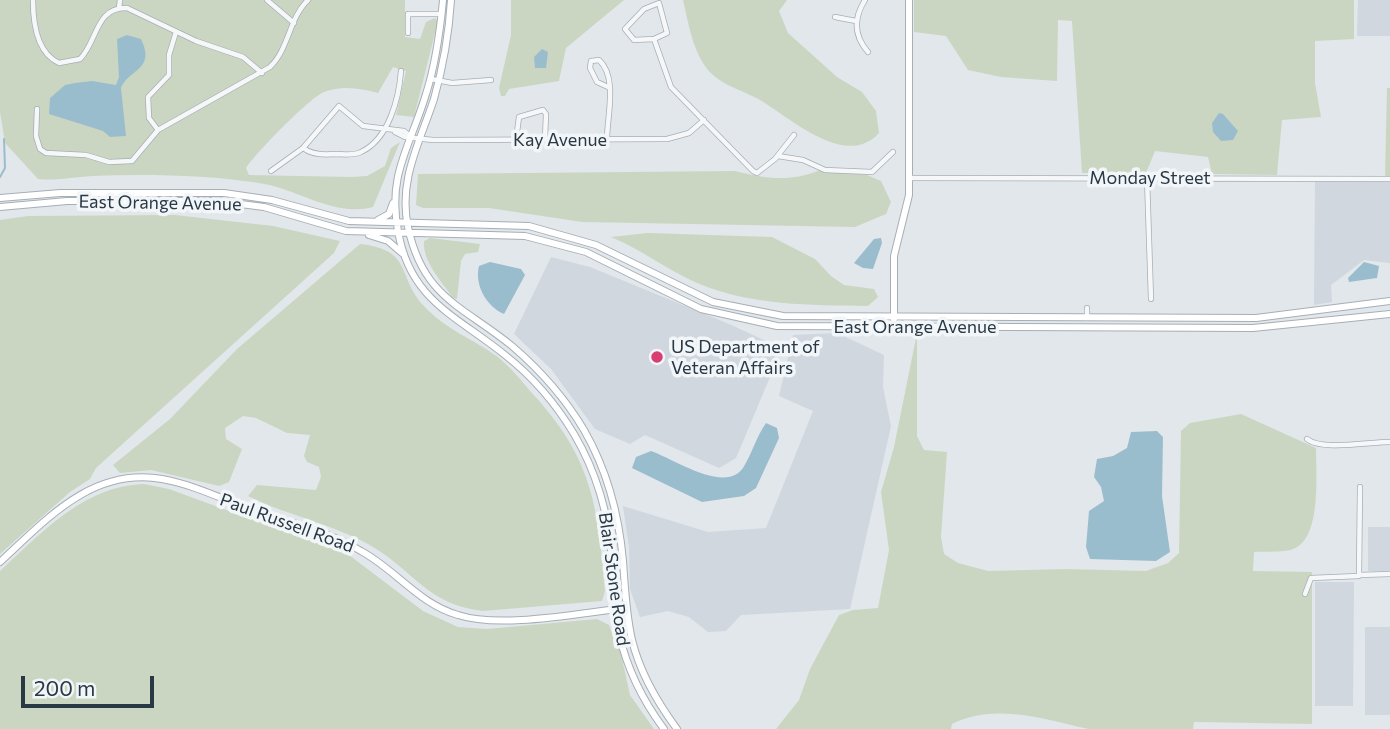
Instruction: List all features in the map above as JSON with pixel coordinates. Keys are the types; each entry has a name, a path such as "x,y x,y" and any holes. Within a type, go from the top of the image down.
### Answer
{"street":[{"path":"33,0 33,18 41,45 47,56 59,63 80,59 104,16 120,8 133,10 176,32 243,57 262,73"},
{"path":"120,0 120,8"},
{"path":"267,0 270,6 294,23"},
{"path":"37,109 38,144 50,154 86,155 109,162 127,162 138,157 158,130 262,73 278,58 308,0"},
{"name":"Blair Stone Road","path":"443,0 430,79 399,165 395,194 396,221 406,259 422,287 442,311 504,354 542,390 579,443 601,495 610,535 615,609 620,636 635,681 664,729"},
{"name":"Blair Stone Road","path":"451,0 439,81 407,181 409,232 418,259 430,280 451,304 511,346 550,383 584,430 611,494 618,523 626,608 638,658 651,689 677,729"},
{"path":"865,0 856,20 859,39 869,52"},
{"path":"894,327 894,256 908,203 909,0"},
{"path":"659,3 667,33 654,39 634,40 625,29 644,9 659,3"},
{"path":"408,33 408,14 442,14"},
{"path":"835,17 856,20"},
{"path":"158,130 149,118 148,97 169,75 169,55 176,32"},
{"path":"654,39 671,87 757,173 777,156 794,135"},
{"path":"607,139 607,122 612,103 604,64 599,60 592,61 590,68 597,82 608,87"},
{"path":"271,171 303,148 314,153 358,154 369,147 382,130 399,97 401,71"},
{"path":"430,79 491,80"},
{"name":"Kay Avenue","path":"303,148 339,106 363,126 419,138 676,138 689,133 704,120"},
{"path":"516,140 519,117 543,110 545,140"},
{"path":"777,156 803,160 825,170 872,172 893,152"},
{"name":"Monday Street","path":"909,177 1390,179"},
{"path":"1147,178 1151,299"},
{"path":"110,193 110,201"},
{"name":"East Orange Avenue","path":"0,198 110,193 232,194 280,202 334,218 497,223 560,233 612,252 681,289 729,307 769,315 894,318 1276,317 1390,301"},
{"path":"374,221 390,211 395,194"},
{"name":"East Orange Avenue","path":"0,207 51,202 233,202 272,209 323,226 354,232 512,234 556,242 601,258 676,298 715,313 761,324 894,327 1277,327 1390,314"},
{"path":"354,232 388,241 406,259"},
{"path":"418,259 417,242 432,233"},
{"path":"676,298 681,289"},
{"path":"1087,309 1087,328"},
{"path":"542,390 550,383"},
{"path":"1307,439 1313,443 1335,444 1390,442"},
{"name":"Paul Russell Road","path":"0,562 79,494 108,481 144,477 178,483 343,542 374,559 433,605 457,615 495,621 626,608"},
{"path":"1359,575 1360,487"},
{"path":"1305,594 1311,578 1390,575"}],"shaded area":[{"path":"1358,0 1390,0 1390,36 1357,36"},
{"path":"1315,180 1390,181 1390,263 1364,260 1331,285 1332,302 1314,305"},
{"name":"US Department of Veteran Affairs","path":"551,257 590,267 764,340 774,351 776,363 736,458 719,468 645,435 630,444 595,429 551,369 514,334"},
{"path":"837,333 884,355 883,387 891,426 850,609 741,615 726,631 708,632 689,617 668,611 640,617 630,589 629,547 623,506 708,532 766,528 813,411 779,396 793,335"},
{"path":"1368,527 1390,527 1390,571 1368,571"},
{"path":"1315,582 1354,582 1353,706 1315,706"},
{"path":"1365,627 1390,627 1390,715 1365,715"}],"green space":[{"path":"0,0 405,0 405,37 420,39 426,22 435,18 438,21 414,117 396,115 406,71 393,67 378,93 344,88 317,96 283,127 246,168 249,175 367,176 385,166 391,148 400,142 373,207 358,209 329,205 274,186 218,178 134,175 38,179 5,143 0,112"},
{"path":"511,0 624,0 566,48 559,81 509,89 505,96 501,96 499,88 511,35"},
{"path":"683,0 787,0 779,11 788,33 837,77 862,92 876,111 879,133 866,143 851,146 834,143 818,137 760,100 716,78 697,51"},
{"path":"914,0 1354,0 1354,39 1315,41 1315,83 1321,117 1282,120 1277,175 1212,174 1208,157 1155,151 1146,173 1082,173 1072,21 1058,20 1057,81 1001,77 968,70 946,36 914,32"},
{"path":"1387,88 1390,88 1390,176 1385,176"},
{"path":"820,170 867,175 881,181 891,202 886,214 855,227 582,222 489,208 423,208 416,205 418,174 735,171 757,176 789,178"},
{"path":"175,215 273,226 340,241 334,253 96,468 90,479 70,492 0,554 0,220 28,216"},
{"path":"648,233 772,237 815,259 844,285 874,289 878,297 868,306 781,303 739,296 697,283 611,237"},
{"path":"430,238 480,244 478,252 465,254 461,261 457,299 453,298 429,264 424,241"},
{"path":"360,244 377,247 397,258 415,295 424,306 441,321 502,361 567,438 579,461 595,507 605,591 602,601 483,611 464,608 435,595 388,557 358,539 248,496 257,485 316,490 321,477 319,467 307,462 304,456 310,435 287,433 256,418 243,416 225,428 226,439 242,449 229,482 219,486 151,470 120,473 113,465 170,419 237,349"},
{"path":"917,333 917,436 924,450 947,452 941,537 944,554 958,563 988,571 1146,571 1168,563 1179,553 1181,431 1190,423 1241,414 1316,448 1315,504 1309,533 1302,543 1293,549 1254,552 1253,571 1312,572 1312,724 1194,722 1193,729 1089,729 1021,715 986,714 952,724 951,729 776,729 799,700 810,669 839,615 853,610 878,608 889,550 881,492 894,447"},
{"path":"144,484 169,489 349,555 423,611 458,627 487,629 597,619 609,625 621,654 630,695 654,729 0,729 0,571 48,527 83,502 122,487"}],"water":[{"path":"127,35 141,39 145,57 140,68 121,88 126,136 110,137 103,131 49,114 50,98 65,85 92,81 116,85 119,77 117,39"},
{"path":"542,49 548,52 546,68 535,68 534,57"},
{"path":"1219,113 1238,131 1233,140 1221,141 1213,132 1212,123"},
{"path":"881,238 882,243 873,269 854,263 874,239"},
{"path":"490,262 521,269 525,275 504,314 487,301 478,281 479,266"},
{"path":"1364,262 1379,266 1377,278 1349,282 1348,278"},
{"path":"766,423 777,428 779,438 756,488 744,496 702,502 632,468 636,457 651,451 712,476 735,475 743,468"},
{"path":"1157,431 1163,437 1162,496 1170,552 1156,561 1090,559 1086,547 1089,511 1104,501 1101,487 1094,477 1097,459 1113,456 1127,448 1131,432"}],"waterway":[{"path":"0,177 5,168 4,139"}],"place":[{"name":"US Department of Veteran Affairs","path":"657,357"}]}
